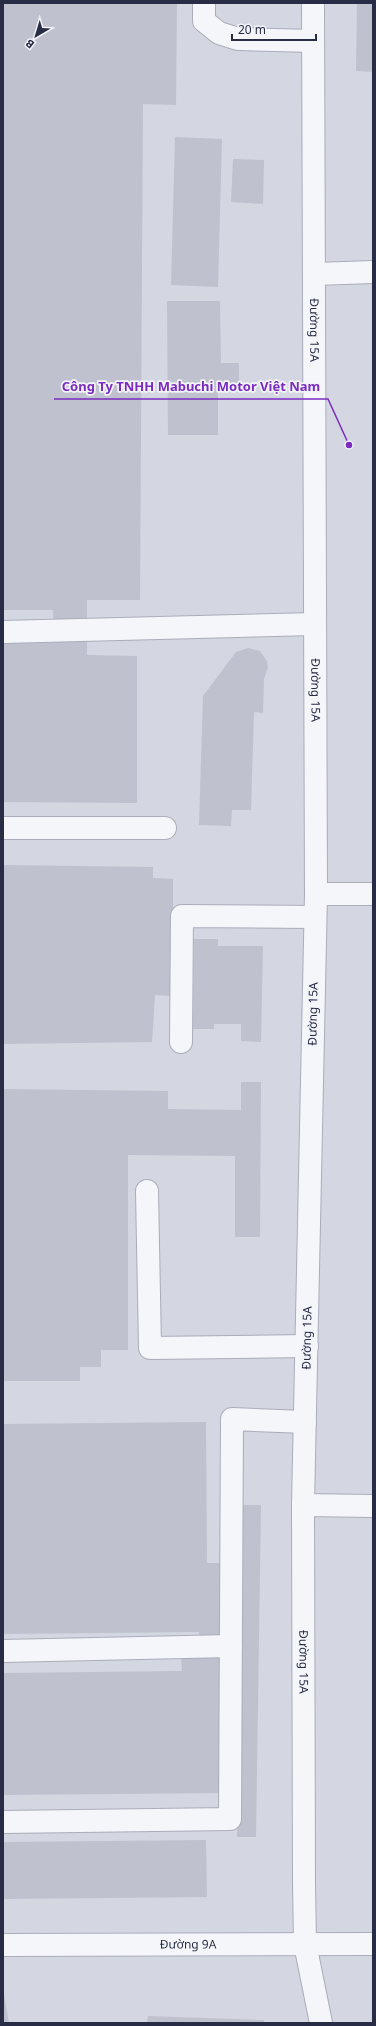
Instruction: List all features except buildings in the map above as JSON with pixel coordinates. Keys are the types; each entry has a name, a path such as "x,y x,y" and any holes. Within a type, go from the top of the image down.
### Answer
{"street":[{"path":"204,3 204,21 219,33 238,39 313,42"},
{"name":"Đường 15A","path":"313,3 316,918 303,1505 305,1944 321,2023"},
{"path":"314,274 373,272"},
{"path":"3,632 315,624"},
{"path":"3,828 165,828"},
{"path":"316,894 373,894"},
{"path":"181,1042 182,916 316,918"},
{"path":"147,1191 150,1348 307,1346"},
{"path":"3,1822 230,1818 232,1419 305,1422"},
{"path":"303,1505 373,1506"},
{"path":"3,1651 231,1646"},
{"name":"Đường 9A","path":"3,1945 373,1944"}],"shaded area":[{"path":"3,3 373,3 373,2023 3,2023"}],"place":[{"name":"Công Ty TNHH Mabuchi Motor Việt Nam","path":"349,445"}]}
